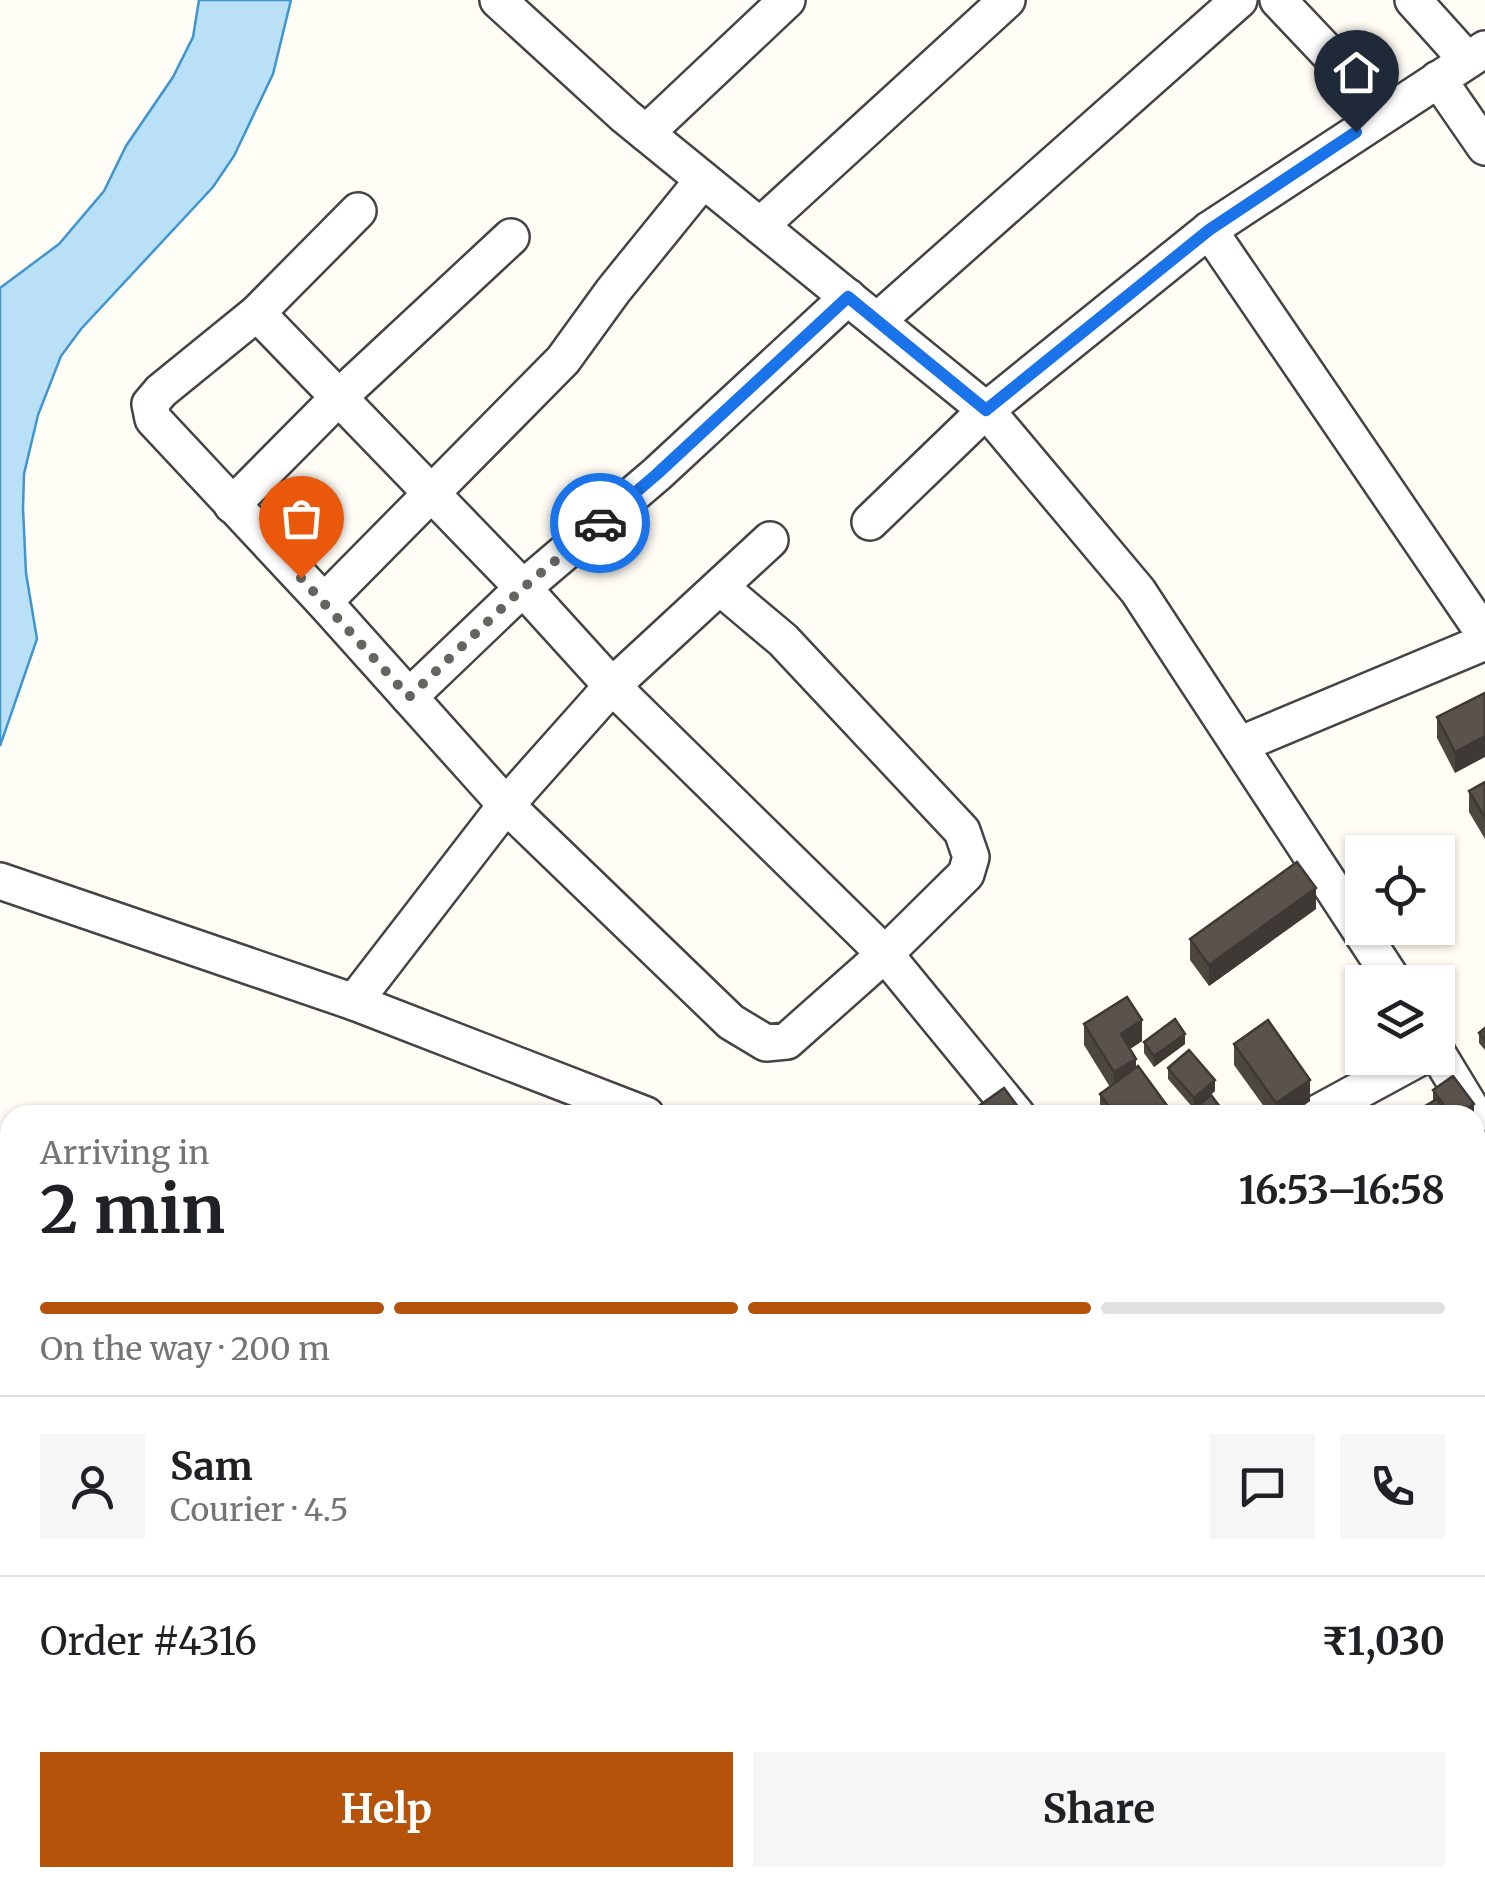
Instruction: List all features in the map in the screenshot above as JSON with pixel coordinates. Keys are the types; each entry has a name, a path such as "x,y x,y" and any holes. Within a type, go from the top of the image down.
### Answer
{"street":[{"path":"498,0 646,133 986,410 1138,591 1384,965"},
{"path":"646,133 788,0"},
{"path":"760,226 1007,0"},
{"path":"877,321 1239,0"},
{"path":"1278,0 1385,113"},
{"path":"1413,0 1463,63 1485,147"},
{"path":"870,522 986,410 1209,230 1463,63"},
{"path":"324,602 563,360 703,180"},
{"path":"358,211 257,312 161,391 150,404 153,419 506,805 731,1022 766,1043 787,1041 886,954 966,874 971,856 962,831 783,640 720,587"},
{"path":"1209,230 1485,638 1240,745"},
{"path":"232,506 338,398 511,237"},
{"path":"409,697 523,588 657,474 848,297"},
{"path":"257,312 612,686 886,954 1009,1105"},
{"path":"354,1002 506,805 612,686 770,540"},
{"path":"0,881 354,1002 620,1105"},
{"path":"1332,1105 1387,1075"},
{"path":"1451,1075 1469,1105"}],"water":[{"path":"199,0 291,0 273,74 234,156 213,187 81,329 61,356 38,415 24,474 26,573 37,639 0,746 0,288 59,244 104,191 126,146 173,77 193,37"}],"building":[{"path":"1485,693 1485,736 1455,752 1437,717"},
{"path":"1485,782 1485,818 1469,791"},
{"path":"1297,862 1316,888 1209,965 1190,939"},
{"path":"1127,997 1142,1020 1121,1034 1136,1059 1114,1072 1084,1024"},
{"path":"1175,1019 1185,1034 1154,1056 1144,1042"},
{"path":"1268,1020 1310,1080 1276,1103 1234,1044"},
{"path":"1189,1050 1215,1080 1194,1098 1168,1068"},
{"path":"1138,1066 1167,1105 1108,1105 1100,1094"},
{"path":"1453,1076 1474,1104 1444,1105 1433,1090"},
{"path":"1004,1088 1017,1105 980,1105"},
{"path":"1211,1095 1218,1105 1199,1105"}],"way so far":[{"path":"301,578 409,697 523,588 600,523"}],"route":[{"path":"600,523 848,297 986,410 1209,230 1356,132"}]}
